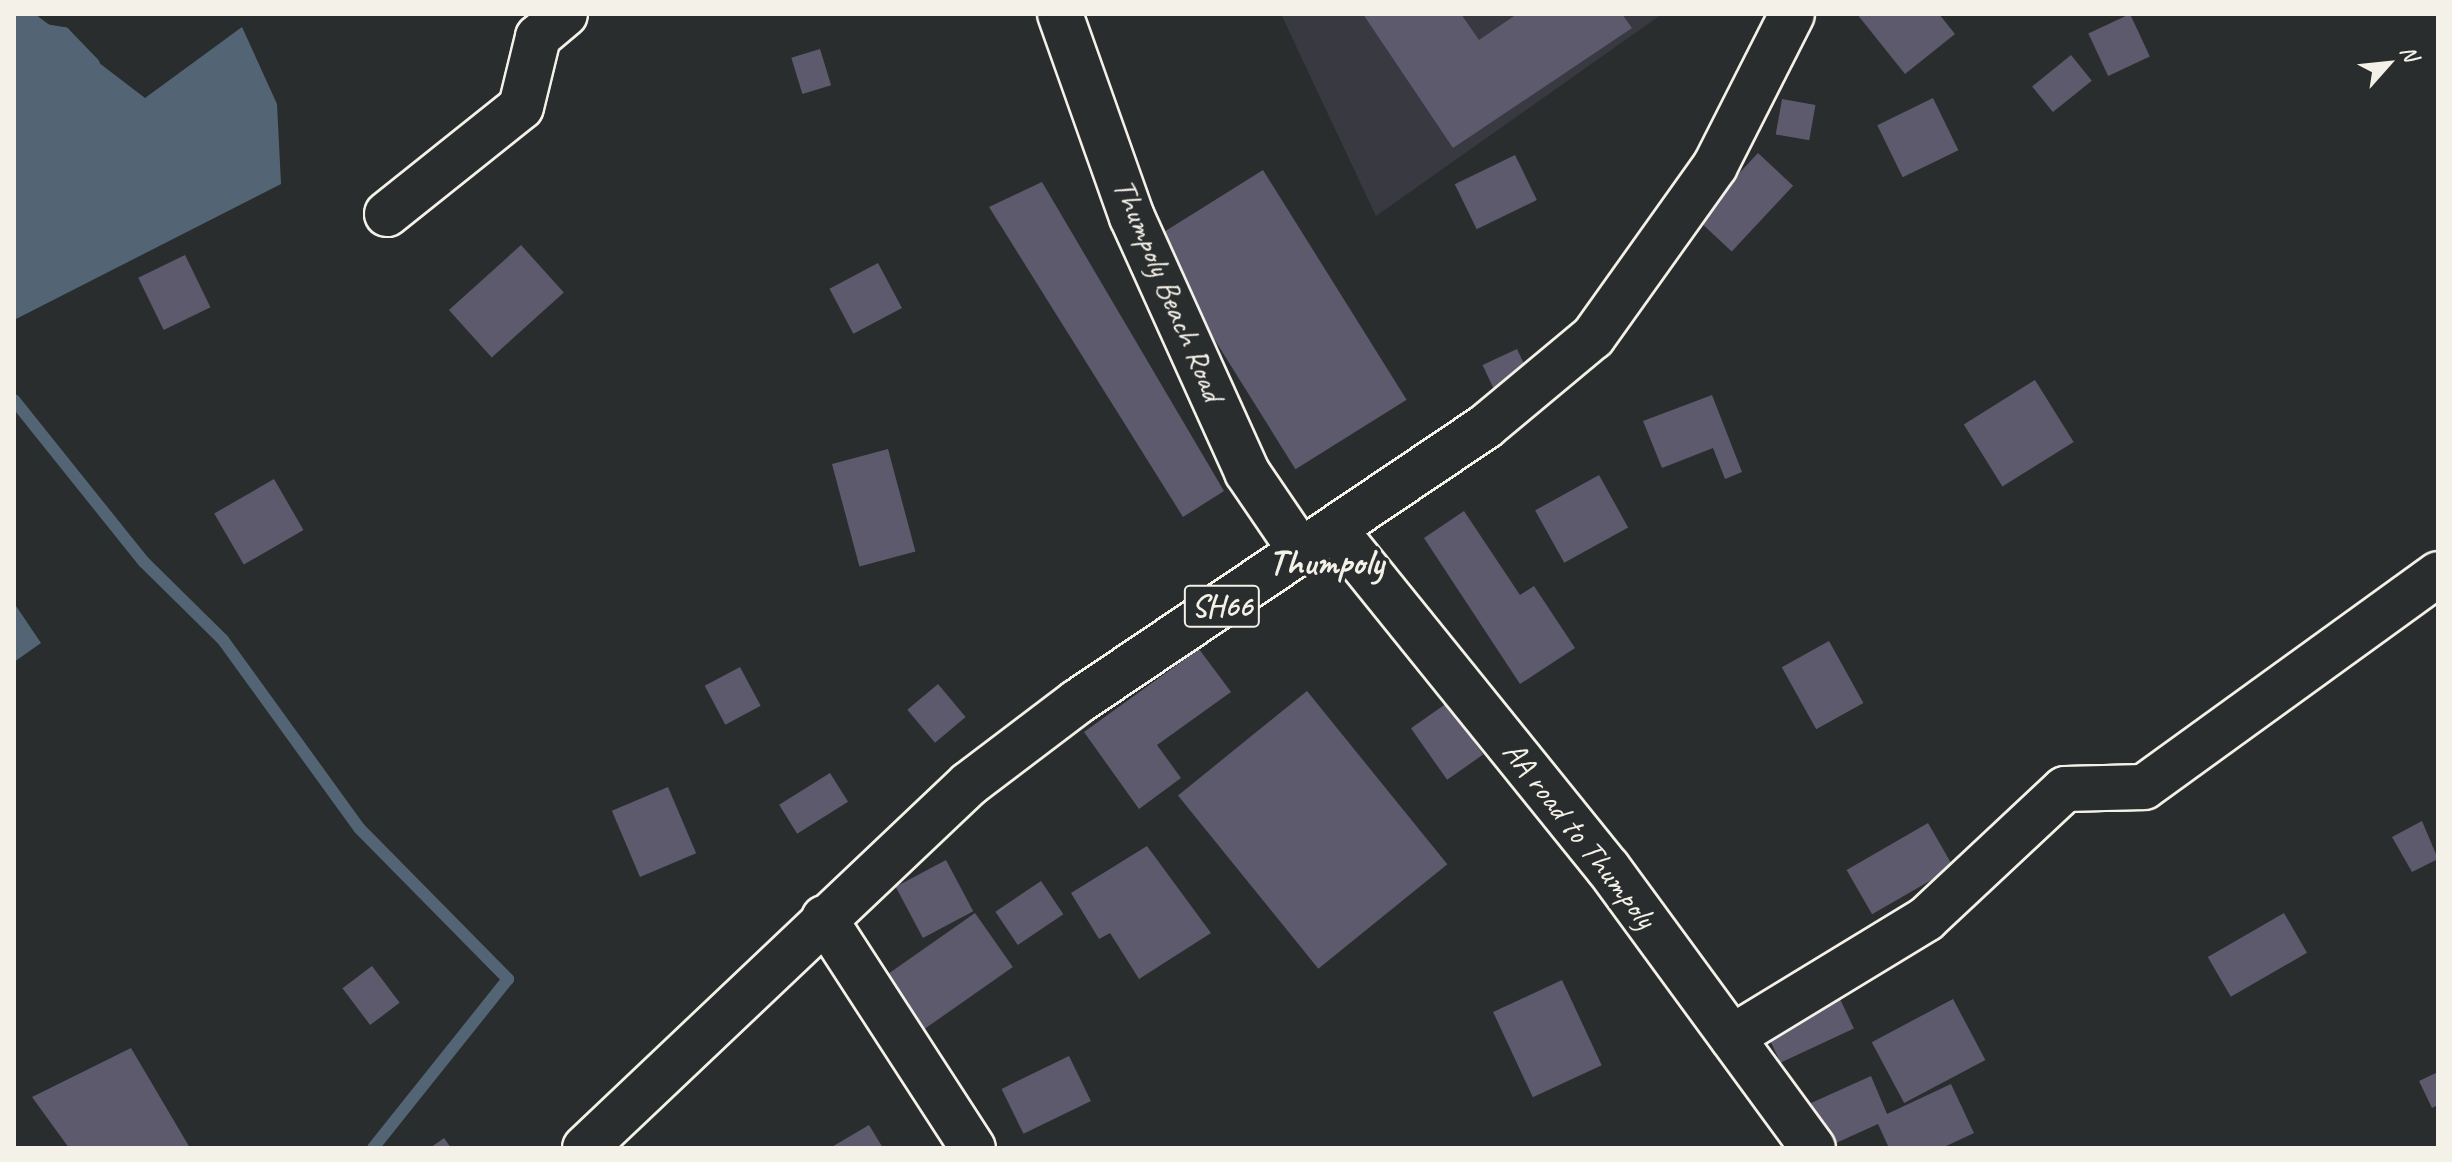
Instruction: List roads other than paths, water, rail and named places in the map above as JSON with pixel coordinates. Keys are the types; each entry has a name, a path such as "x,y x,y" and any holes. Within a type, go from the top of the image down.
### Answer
{"main road":[{"path":"387,214 521,107 538,37 565,14"},
{"name":"Thumpoly Beach Road","path":"1060,14 1132,217 1247,472 1318,541"},
{"name":"SH66","path":"585,1148 824,918 981,775 1486,426 1593,337 1715,166 1792,14"},
{"name":"AA road to Thumpoly","path":"1318,541 1608,868 1813,1148"},
{"path":"1732,1037 1926,919 2065,789 2144,787 2438,574"},
{"path":"824,918 973,1148"}],"water":[{"path":"14,14 35,14 145,98 242,27 277,104 281,184 14,320"},
{"path":"14,603 41,643 14,662"}],"waterway":[{"path":"14,25 64,33 94,64"},
{"path":"14,400 144,562 223,640 360,829 508,979 373,1148"}],"district":[{"name":"Thumpoly","path":"1326,563"}]}
